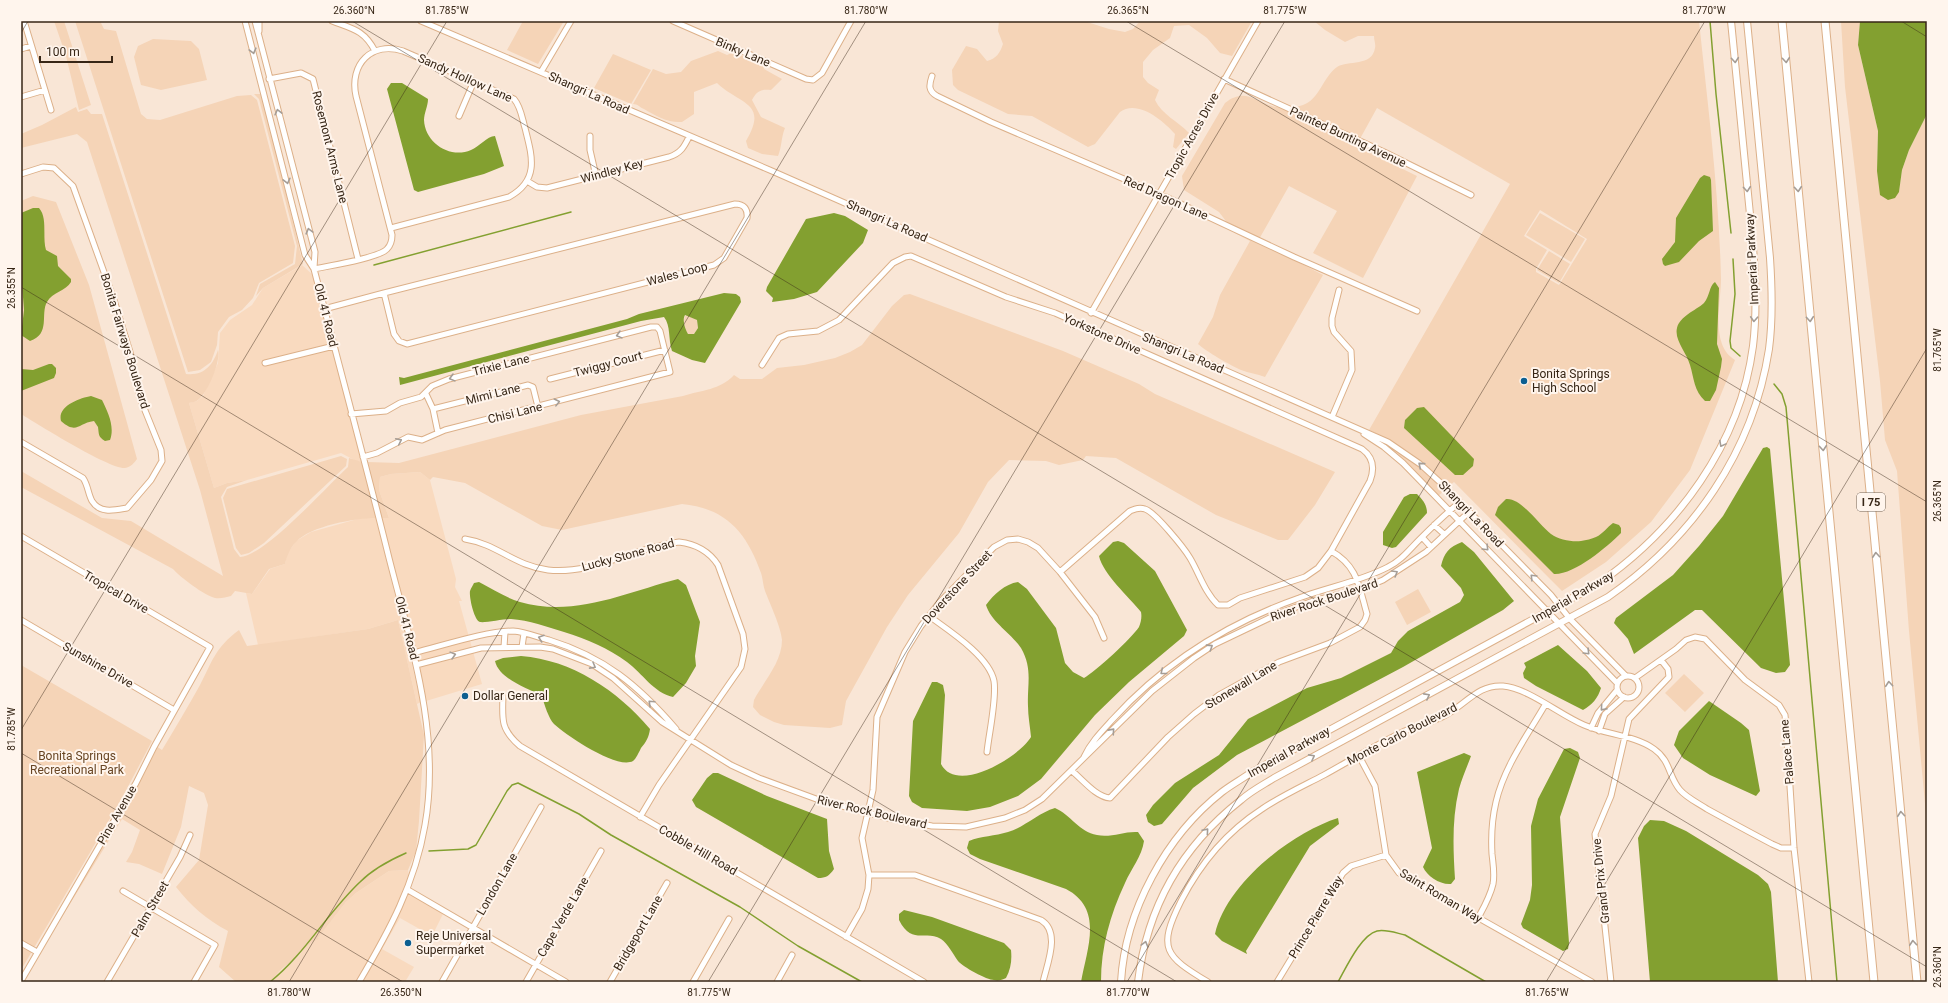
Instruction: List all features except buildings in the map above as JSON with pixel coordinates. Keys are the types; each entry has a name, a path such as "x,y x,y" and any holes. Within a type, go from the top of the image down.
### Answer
{"highway":[{"path":"1782,21 1874,982"},
{"name":"I 75","path":"1825,21 1917,982"}],"main road":[{"name":"Imperial Parkway","path":"1122,982 1128,940 1138,908 1155,872 1172,844 1197,815 1222,792 1280,756 1549,612 1598,584 1620,569 1659,535 1680,510 1712,463 1726,436 1743,387 1752,347 1756,291 1731,21"},
{"name":"Imperial Parkway","path":"1138,982 1141,958 1150,923 1167,885 1188,852 1220,817 1242,798 1274,778 1570,620 1626,585 1673,544 1694,519 1715,490 1740,445 1761,385 1768,350 1772,292 1747,21"}],"street":[{"path":"24,21 51,110"},
{"name":"Old 41 Road","path":"245,21 305,255 314,269"},
{"name":"Old 41 Road","path":"255,21 314,252 314,269 351,414 364,457 416,665 428,729 429,785 425,826 408,890 391,926 359,982"},
{"path":"259,21 259,38"},
{"path":"314,269 377,255 387,250 392,240 391,228 354,88 354,81 358,67 366,56 375,51 368,38 363,34 332,21"},
{"name":"Shangri La Road","path":"421,21 433,23 689,137 866,212 1388,442 1405,452 1442,484 1551,596 1570,620 1626,676"},
{"path":"541,72 571,21"},
{"name":"Binky Lane","path":"673,21 806,79 813,80 822,73 852,21"},
{"name":"Tropic Acres Drive","path":"1091,312 1258,21"},
{"path":"21,49 31,46"},
{"name":"Sandy Hollow Lane","path":"375,51 387,48 398,49 510,96 518,103 532,157 532,168 527,181 519,191 509,198 391,228"},
{"name":"Rosemont Arms Lane","path":"269,78 301,73 313,79 358,259"},
{"name":"Red Dragon Lane","path":"932,76 929,85 932,93 937,96 991,122 1159,194 1417,311"},
{"name":"Painted Bunting Avenue","path":"1224,79 1384,152 1471,195"},
{"path":"459,116 474,81"},
{"path":"21,97 45,90"},
{"path":"590,136 590,150 596,176"},
{"name":"Windley Key","path":"527,181 537,187 547,188 674,155 684,149 689,137"},
{"name":"Bonita Fairways Boulevard","path":"21,174 43,167 54,168 73,186 114,300 130,352 140,398 161,450 162,461 150,480 127,508 108,511 99,508 92,501 87,484 79,475 21,442"},
{"name":"Wales Loop","path":"324,309 735,204 740,204 745,207 748,212 747,218 724,258 714,265 407,344 399,341 394,334 384,294"},
{"name":"Yorkstone Drive","path":"762,365 779,338 788,334 818,331 831,325 839,320 898,259 912,256 920,258 1006,297 1055,313 1368,453 1373,466 1373,474 1332,551 1318,568 1305,577 1240,598 1228,605 1218,605 1210,595 1185,551 1153,515 1146,509 1141,508 1130,511 1060,572"},
{"path":"1332,417 1352,370 1351,351 1334,332 1332,326 1332,318 1339,290"},
{"name":"Trixie Lane","path":"351,414 386,410 400,403 426,394 432,386 449,378 629,332 656,327 660,331 665,350"},
{"path":"265,363 334,346"},
{"name":"Chisi Lane","path":"364,457 377,453 408,437 422,440 438,433 670,372 665,350"},
{"name":"Twiggy Court","path":"550,379 665,350"},
{"name":"Mimi Lane","path":"433,409 528,385 533,387 538,407"},
{"path":"426,394 433,409 438,433"},
{"name":"Shangri La Road","path":"1351,425 1384,447 1403,463 1617,683"},
{"name":"River Rock Boulevard","path":"1084,758 1093,742 1126,705 1164,671 1204,643 1234,625 1268,610 1300,597 1357,581 1389,567 1406,554 1434,524 1459,503"},
{"name":"River Rock Boulevard","path":"416,665 481,648 540,646 553,649 592,664 631,693 662,722 726,763 759,778 819,800 866,812 932,826 966,827 987,823 1025,810 1042,799 1152,691 1174,672 1215,644 1280,613 1313,601 1360,589 1383,580 1415,560 1469,512"},
{"path":"1434,524 1444,534"},
{"name":"Tropical Drive","path":"21,536 210,647"},
{"path":"1422,537 1431,547"},
{"name":"Lucky Stone Road","path":"465,539 485,543 520,562 549,570 583,568 679,542 693,544 708,553 718,565 743,634 745,648 738,672 659,785 640,817"},
{"name":"Doverstone Street","path":"846,936 864,903 869,875 862,838 866,812 873,790 876,722 878,713 905,652 929,616 945,596 997,545 1007,540 1018,539 1033,544 1060,572 1095,617 1104,638"},
{"path":"1332,551 1349,564 1360,589"},
{"name":"Stonewall Lane","path":"1072,771 1099,794 1110,798 1168,737 1194,714 1219,695 1279,662 1330,643 1360,627 1367,614 1360,589"},
{"path":"929,616 964,642 991,672 994,688 987,752"},
{"name":"Sunshine Drive","path":"21,620 174,710"},
{"path":"504,647 505,632"},
{"name":"River Rock Boulevard","path":"413,653 505,632 524,633 572,648 599,660 627,679 678,731"},
{"path":"522,647 524,633"},
{"name":"Palace Lane","path":"1635,678 1686,640 1695,637 1705,639 1745,680 1779,705 1785,715 1794,848 1809,982"},
{"name":"Pine Avenue","path":"21,982 136,783 174,710 210,647"},
{"name":"Grand Prix Drive","path":"1611,982 1595,834 1611,796 1630,716 1669,677 1668,668 1661,660"},
{"path":"1592,728 1598,713 1617,690 1617,683 1626,676 1635,678 1638,684 1638,690 1631,697 1624,697 1606,714 1599,731"},
{"name":"Monte Carlo Boulevard","path":"1208,982 1180,965 1171,953 1168,942 1173,919 1194,877 1218,847 1248,819 1264,808 1408,729 1444,716 1479,691 1489,687 1502,686 1516,688 1568,718 1599,731 1625,737 1647,745 1663,757 1668,763 1675,784 1687,797 1772,844 1781,848 1794,848"},
{"path":"1617,690 1624,697"},
{"name":"Cobble Hill Road","path":"503,696 502,721 507,732 515,742 526,751 924,982"},
{"path":"1478,918 1487,902 1493,883 1492,830 1496,801 1508,768 1545,705"},
{"name":"Saint Roman Way","path":"1359,756 1375,786 1386,855 1393,867 1399,873 1592,982"},
{"name":"London Lane","path":"442,982 542,807"},
{"name":"Palm Street","path":"107,982 180,857 190,835"},
{"name":"Cape Verde Lane","path":"526,982 601,851"},
{"name":"Prince Pierre Way","path":"1276,982 1343,873 1351,866 1386,855"},
{"path":"869,875 915,875 1042,920 1048,926 1052,936 1043,982"},
{"name":"Bridgeport Lane","path":"610,982 667,883"},
{"path":"408,890 566,982"},
{"path":"123,891 214,945 194,982"},
{"path":"692,982 729,920"},
{"path":"21,943 37,952"},
{"path":"777,982 792,955"}],"shaded area":[{"path":"1860,21 1927,21 1927,114 1909,150 1902,170 1899,192 1895,198 1888,200 1880,195 1877,171 1878,131 1858,45"},
{"path":"391,83 402,83 428,99 424,117 425,128 429,136 440,147 447,151 463,152 474,149 492,136 495,136 504,166 484,174 418,192 414,190 387,89"},
{"path":"1704,175 1710,177 1711,180 1713,231 1699,241 1679,262 1665,266 1662,259 1675,242 1676,218 1700,178"},
{"path":"33,208 39,208 42,212 46,250 57,256 58,266 71,279 71,282 66,288 49,299 45,307 44,323 41,334 30,341 21,335 24,310 21,271 21,213"},
{"path":"834,213 845,216 868,230 863,243 817,292 794,299 772,302 773,298 766,291 767,287 806,219"},
{"path":"302,265 313,275 362,462 356,461 341,453 247,480 227,483 214,488 189,403 197,401 203,396 218,363 220,333 230,320 252,305 263,288"},
{"path":"1715,282 1719,288 1717,344 1722,359 1716,390 1710,401 1705,401 1696,389 1688,360 1677,337 1677,328 1681,320 1704,303"},
{"path":"724,293 736,294 740,297 741,302 705,363 692,360 672,351 668,324 664,317 641,321 400,385 399,377 404,378 627,319 639,314","holes":["685,315 697,320 698,328 694,334 688,334 684,324"]},
{"path":"52,364 56,368 54,378 21,391 21,369 33,370"},
{"path":"91,396 102,400 106,409 112,430 110,440 105,441 101,438 98,427 94,421 74,428 61,421 62,411 66,407 76,401"},
{"path":"1424,407 1474,459 1473,466 1463,475 1455,475 1404,428 1405,420 1417,408"},
{"path":"1767,447 1770,449 1790,665 1785,672 1776,673 1761,668 1702,610 1695,610 1634,654 1628,639 1614,623 1616,618 1673,575 1699,546 1723,516 1763,448"},
{"path":"420,472 430,480 456,579 455,587 462,601 459,601 482,684 426,701 382,518 389,518 379,490 380,477 391,474"},
{"path":"1410,494 1417,494 1421,498 1427,513 1396,547 1392,548 1383,545 1383,532 1404,497"},
{"path":"1506,499 1518,502 1551,534 1562,539 1581,541 1593,538 1601,534 1613,523 1619,525 1621,528 1621,533 1590,559 1571,570 1554,574 1495,515 1498,507"},
{"path":"361,518 376,518 421,702 417,704 398,620 368,629 258,645 246,593 252,594 270,569 285,564 287,554 296,541 311,532"},
{"path":"1118,541 1124,543 1155,571 1187,630 1184,636 1129,682 1095,715 1041,779 1018,796 990,807 967,811 922,808 912,802 909,796 913,721 932,682 937,682 943,685 945,695 941,764 949,773 960,776 988,770 1014,754 1031,737 1028,710 1029,677 1025,656 1017,643 992,617 986,605 1000,590 1018,582 1027,589 1056,628 1065,663 1073,672 1084,678 1105,662 1139,627 1141,612 1111,578 1101,563 1099,556 1113,542"},
{"path":"1462,542 1474,552 1514,601 1503,610 1403,667 1237,755 1193,788 1162,824 1154,826 1148,822 1146,815 1153,805 1175,783 1219,755 1248,719 1307,688 1341,678 1391,653 1398,641 1408,631 1460,602 1464,595 1461,588 1441,566 1448,551"},
{"path":"678,579 686,585 700,622 695,656 696,666 686,683 673,697 666,695 654,687 633,666 597,644 538,624 524,621 508,619 480,622 474,613 470,594 470,590 474,583 479,582 520,602 540,606 560,607 600,601"},
{"path":"1558,645 1587,671 1601,688 1594,701 1583,710 1536,686 1524,678 1523,673 1526,667 1524,663"},
{"path":"521,656 540,659 576,671 592,679 623,702 650,729 647,739 634,760 626,762 616,761 604,756 569,736 554,724 545,707 542,696 508,678 502,673 495,661 503,658"},
{"path":"1709,701 1749,730 1760,791 1756,796 1710,775 1683,758 1674,745 1679,731"},
{"path":"1570,748 1578,752 1580,758 1560,817 1569,943 1568,949 1563,951 1523,928 1521,924 1530,900 1532,885 1531,826 1538,799 1564,749"},
{"path":"1464,753 1471,756 1459,789 1455,811 1455,879 1451,884 1447,884 1434,879 1423,867 1432,848 1417,772"},
{"path":"713,773 718,773 767,796 827,819 829,851 834,869 829,875 818,878 696,807 692,800 707,778"},
{"path":"1055,808 1061,811 1080,827 1091,833 1107,836 1128,832 1138,832 1144,841 1139,857 1125,883 1115,907 1107,931 1101,969 1101,982 1081,982 1089,943 1090,930 1089,918 1085,907 1078,897 1066,889 980,859 970,854 967,848 969,841 1014,830 1043,813"},
{"path":"1338,818 1339,824 1310,846 1246,951 1247,954 1222,941 1215,934 1222,915 1232,897 1246,879 1281,848 1300,835"},
{"path":"1650,820 1664,821 1686,831 1758,875 1768,884 1771,892 1778,982 1650,982 1638,838 1644,826"},
{"path":"408,870 409,877 405,889 381,938 356,982 273,982 275,975 299,956 306,946 318,938 346,902 356,893 389,871"},
{"path":"411,887 412,894 444,912 432,936 400,918 382,949 414,967 405,982 362,982 396,921"},
{"path":"904,910 932,917 1004,943 1011,950 1011,961 1008,975 1006,978 1000,980 981,976 961,964 941,939 930,935 919,936 909,933 899,920 899,914"}],"green space":[{"path":"54,21 64,21 91,105 79,110 66,56"},
{"path":"75,21 100,21 104,29 116,31 141,114 147,119 160,120 237,96 251,95 257,100 295,246 293,263 259,283 253,298 242,310 229,317 218,332 217,345 211,362 200,370 188,372"},
{"path":"523,21 564,21 538,64 507,50"},
{"path":"999,21 1084,21 1109,29 1125,32 1133,29 1140,21 1252,21 1232,56 1220,53 1207,38 1189,25 1174,26 1170,38 1153,50 1143,62 1143,77 1148,83 1159,90 1155,100 1158,105 1166,114 1189,133 1176,149 1173,147 1175,134 1157,117 1142,110 1134,108 1120,112 1095,144 1088,147 1032,116 1008,114 958,90 953,85 952,70 966,46 977,49 987,61 993,59 999,53 1003,44 998,31"},
{"path":"1314,21 1699,21 1713,150 1718,214 1721,279 1719,312 1720,334 1722,345 1727,353 1735,360 1690,470 1651,522 1606,562 1562,591 1454,482 1448,487 1440,478 1412,454 1369,430 1510,184 1377,108 1356,146 1417,176 1363,278 1313,253 1337,211 1289,186 1258,241 1323,275 1265,377 1236,368 1198,344 1213,317 1220,295 1250,241 1235,233 1219,212 1184,190 1182,176 1225,103 1238,96 1243,96 1279,108 1303,105 1313,98 1328,76 1337,67 1365,61 1373,54 1375,47 1374,36 1358,36 1345,42 1325,30","holes":["1540,210 1587,239 1559,285 1536,272 1536,269 1547,250 1524,236"]},
{"path":"1841,21 1860,21 1858,45 1878,131 1877,171 1899,192 1902,170 1909,150 1927,114 1927,825 1909,631 1897,471 1885,440 1880,381 1845,87"},
{"path":"153,39 191,41 199,49 207,80 161,90 141,85 134,57 138,46"},
{"path":"718,51 727,55 734,52 763,65 764,69 782,79 771,90 759,91 752,100 761,117 785,128 778,156 762,154 748,148 746,141 752,128 754,119 753,111 749,106 717,83 694,92 694,114 682,122 662,118 633,104 653,69 666,74 681,72 691,61"},
{"path":"613,54 651,70 631,104 594,88"},
{"path":"254,94 261,94 268,118 303,264 263,288 256,296 260,284 295,264 297,246 259,99"},
{"path":"76,107 78,112 87,109 91,114 102,114 186,374 198,373 207,368 218,350 218,361 210,384 198,400 189,403 214,488 227,483 247,480 227,487 221,497 234,549 240,557 251,554 280,533 296,519 348,467 349,458 362,462 376,518 346,521 322,527 303,536 292,547 285,564 269,569 252,594 235,591 231,596 215,598 210,596 193,586 173,569 21,487 21,471 102,518 131,521 223,576 200,490 87,142 77,134 21,148 21,134"},
{"path":"33,196 56,202 89,285 137,459 132,465 125,468 105,462 21,414 21,201"},
{"path":"1540,213 1585,239 1571,262 1526,235"},
{"path":"1549,251 1570,264 1559,283 1537,270"},
{"path":"910,294 1063,351 1139,384 1155,394 1335,472 1315,505 1288,540 1278,540 1216,515 1116,458 1086,456 1083,460 1059,465 1046,461 1009,460 988,482 959,533 908,595 887,627 846,701 842,725 830,728 784,725 760,715 753,707 754,700 776,664 781,648 781,635 778,622 765,591 761,573 749,546 733,525 723,517 711,511 697,506 682,504 562,530 542,526 465,483 433,477 430,480 420,472 391,474 380,477 379,490 389,518 382,518 367,462 399,463 581,415 704,391 723,384 734,375 740,379 762,379 777,368 804,365 835,358 862,345 892,306 904,295"},
{"path":"686,315 697,320 698,328 694,334 688,334 686,330 684,322"},
{"path":"1380,441 1407,456 1430,476 1444,491 1438,496 1405,461"},
{"path":"341,456 347,459 346,466 264,543 249,553 241,555 236,548 223,498 227,489"},
{"path":"1418,589 1431,612 1407,625 1395,602"},
{"path":"398,620 424,735 416,851 408,870 389,871 356,893 346,902 318,938 319,939 310,944 277,973 273,982 236,982 219,967 228,931 199,912 176,887 199,860 208,805 204,793 189,786 181,827 162,874 139,864 126,862 132,852 140,830 122,819 38,956 33,953 124,799 153,744 162,750 215,655 231,637 239,630 247,646 368,629"},
{"name":"Bonita Springs Recreational Park","path":"21,665 152,741 122,798 21,970"},
{"path":"1684,674 1704,693 1685,712 1665,693"}],"waterway":[{"path":"1710,21 1716,94 1731,233"},
{"path":"374,265 571,212"},
{"path":"1733,259 1735,294 1730,341 1731,348 1740,356"},
{"path":"1774,384 1782,394 1786,407 1837,982"},
{"path":"429,851 468,849 476,845 507,791 512,785 518,783 579,814 611,835 740,907 798,946 862,982"},
{"path":"270,982 294,959 348,894 360,882 382,865 406,853"},
{"path":"1338,982 1354,953 1365,939 1377,931 1384,930 1405,935 1486,982"}],"place":[{"name":"Bonita Springs High School","path":"1524,381"},
{"name":"Dollar General","path":"465,696"},
{"name":"Reje Universal Supermarket","path":"408,943"}]}
